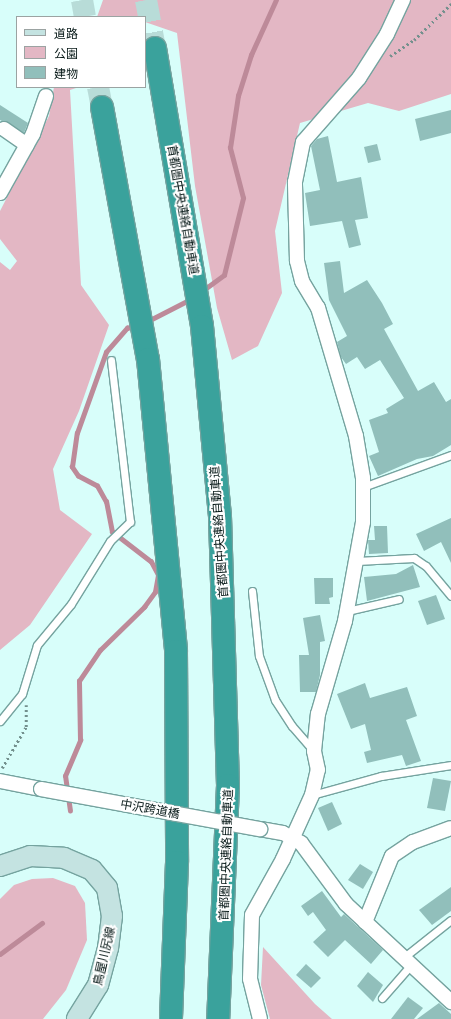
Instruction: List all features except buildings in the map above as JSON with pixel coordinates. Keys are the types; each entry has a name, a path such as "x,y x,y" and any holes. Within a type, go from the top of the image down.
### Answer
{"highway":[{"name":"首都圏中央連絡自動車道","path":"155,48 202,326 220,516 226,638 226,878 218,1019"},
{"path":"102,107 148,359 167,541 176,651 177,862 171,1019"}],"main road":[{"name":"鳥屋川尻線","path":"0,866 30,856 64,858 92,870 107,888 112,916 108,948 98,985 77,1019"}],"street":[{"path":"260,1019 250,979 252,915 292,838 312,795 318,770 314,751 318,714 347,611 357,561 363,487 356,436 341,384 318,308 302,281 297,261 295,182 303,142 358,78 387,34 403,0"},
{"path":"0,193 27,145 46,96"},
{"path":"4,129 27,145"},
{"name":"中沢跨道橋","path":"0,781 260,829 292,838"},
{"path":"365,922 392,856 413,842 451,828"},
{"path":"292,838 311,854 339,897 406,962 451,1002"}],"lane":[{"path":"0,721 22,694 37,645 71,604 119,529 130,522 112,360"},
{"path":"363,487 451,455"},
{"path":"357,561 414,558 426,566 451,596"},
{"path":"252,591 259,656 275,700 292,726 314,751"},
{"path":"347,611 399,599"},
{"path":"312,795 381,776 451,765"},
{"path":"382,998 406,962 451,920"}],"path":[{"path":"383,61 414,40 451,4"},
{"path":"0,770 26,727 22,694"}],"green space":[{"path":"103,0 451,0 451,94 399,111 368,103 300,123 275,231 282,293 258,346 232,360 217,308 195,186 177,33 146,22 146,16 97,16"},
{"path":"54,88 76,88 70,90 81,285 109,325 79,411 53,469 60,510 92,534 30,625 0,650 0,262 10,270 17,261 0,239 0,211 49,116"},
{"path":"53,878 75,886 85,903 87,940 66,990 43,1019 0,1019 0,899 14,885 32,879"},
{"path":"263,947 315,1004 332,1019 270,1019 261,985"}],"waterway":[{"path":"202,291 224,275 243,198 230,148 238,96 251,55 276,0"},
{"path":"146,322 191,299"},
{"path":"70,811 65,776 80,740 79,681 100,650 144,607 155,592 158,575 151,562 112,532 106,502 97,486 78,476 72,467 77,433 106,352 127,328 135,326"},
{"path":"0,954 42,923"}],"tunnel":[{"path":"82,0 85,16"},
{"path":"146,0 155,48"},
{"path":"98,88 102,107"}]}
